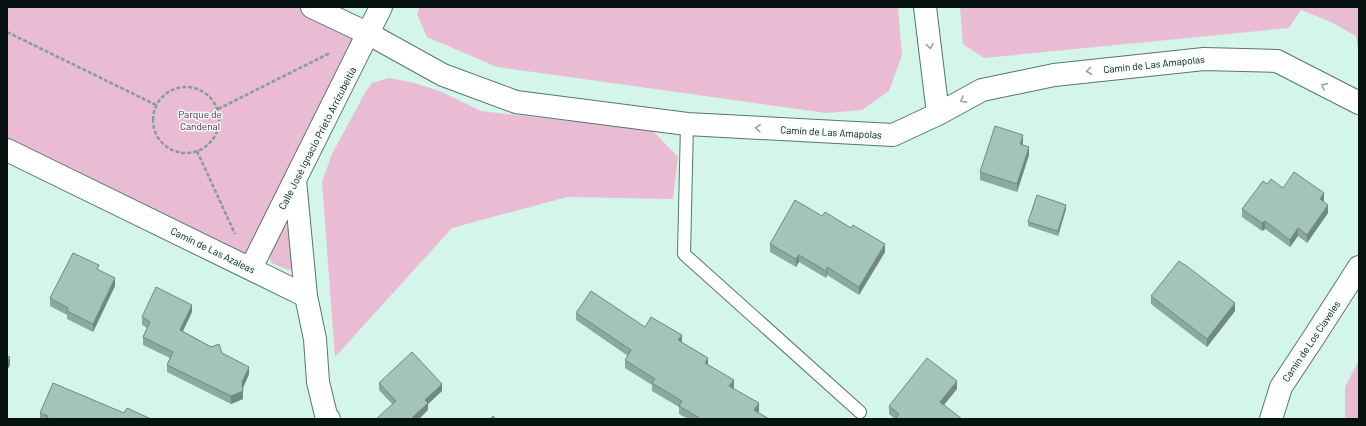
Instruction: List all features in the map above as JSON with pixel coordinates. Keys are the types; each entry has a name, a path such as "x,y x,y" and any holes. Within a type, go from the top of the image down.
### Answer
{"street":[{"name":"Camín de Las Amapolas","path":"312,7 368,34 444,74 516,102 687,124 893,135 938,114 982,90 1054,75 1204,59 1277,61 1359,103"},
{"name":"Calle José Ignacio Prieto Arrizubeitia","path":"251,268 382,7"},
{"path":"925,7 938,114"},
{"name":"Camín de Las Azaleas","path":"7,150 306,296"},
{"path":"295,180 306,296 315,339 318,382 326,415 329,419"},
{"name":"Camín de Los Claveles","path":"1271,419 1281,387 1359,267"}],"lane":[{"path":"687,124 684,254 860,412"}],"path":[{"path":"7,32 156,105"},
{"path":"218,108 334,51"},
{"path":"183,86 194,87 204,92 212,99 218,108 218,129 214,139 197,151 186,153 175,151 165,146 158,137 154,127 153,116 156,105 162,96 183,86"},
{"path":"197,151 251,268"}],"green space":[{"name":"Parque de Candenal","path":"7,7 312,7 369,34 251,268 7,150"},
{"path":"420,7 898,7 902,55 889,91 862,110 827,113 497,67 427,37 417,14"},
{"path":"960,7 1359,7 1359,56 1356,36 1331,22 1301,10 1289,28 984,58 963,44"},
{"path":"389,78 415,83 442,92 481,111 652,130 678,157 673,199 567,197 452,228 335,357 322,182 332,154 365,93 372,83"},
{"path":"282,226 289,227 293,264 292,269 288,270 272,263 269,255"},
{"path":"1359,360 1359,419 1345,419 1345,387"}],"building":[{"path":"995,126 1023,135 1020,144 1029,147 1017,184 980,172"},
{"path":"1294,172 1324,193 1320,199 1328,205 1307,235 1298,228 1290,240 1265,221 1262,223 1242,209 1263,181 1267,184 1271,179 1283,188"},
{"path":"1037,195 1066,205 1058,231 1028,222"},
{"path":"795,200 822,216 825,212 851,228 853,225 885,244 859,287 827,267 826,271 799,255 796,259 770,244"},
{"path":"73,253 99,265 97,269 115,278 93,324 67,311 68,308 50,298"},
{"path":"1179,261 1235,303 1207,339 1151,296"},
{"path":"156,287 192,305 180,330 211,347 219,344 222,353 249,367 242,382 243,391 231,396 167,365 173,352 143,337 150,322 142,317"},
{"path":"591,291 645,327 651,317 682,335 678,340 708,358 705,363 734,380 729,386 759,403 754,410 769,419 701,419 679,406 682,401 652,383 655,379 625,360 631,350 576,313"},
{"path":"412,352 442,384 425,400 428,403 411,419 376,419 396,401 379,383"},
{"path":"7,356 10,357 7,363"},
{"path":"927,358 957,381 940,402 962,419 895,419 899,414 889,406"},
{"path":"53,383 124,413 127,408 151,419 47,419 48,416 40,413"}]}
